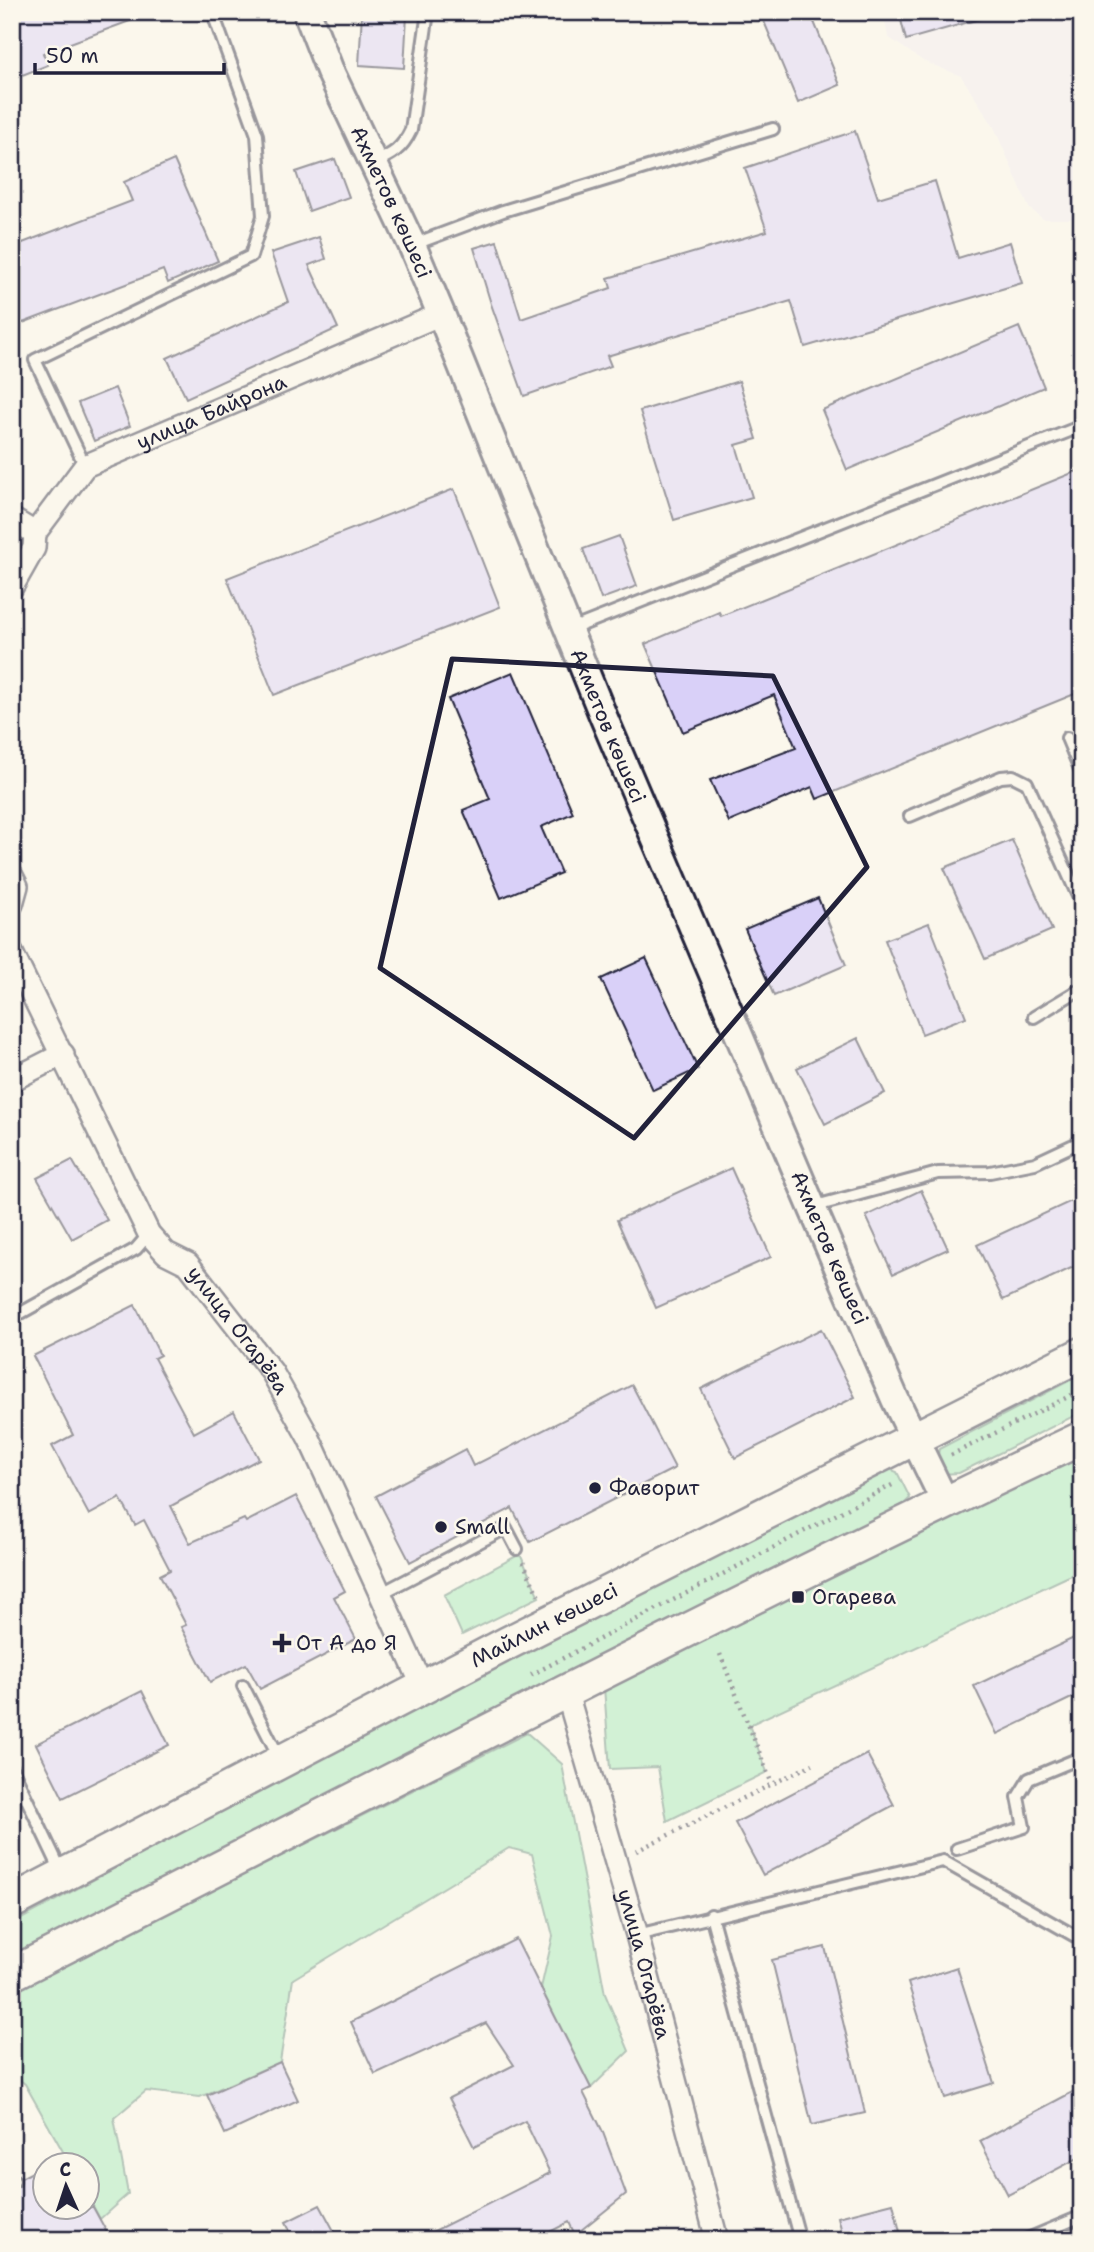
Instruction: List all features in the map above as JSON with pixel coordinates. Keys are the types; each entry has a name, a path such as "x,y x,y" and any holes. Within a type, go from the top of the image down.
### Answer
{"main road":[{"name":"Майлин көшесі","path":"12,1902 423,1687 1082,1354"},
{"path":"12,1974 566,1690 1082,1437"}],"street":[{"name":"Ахметов көшесі","path":"307,12 330,71 412,245 569,630 812,1207 945,1502"},
{"name":"улица Байрона","path":"85,466 441,314"},
{"path":"12,587 34,548 35,533 85,466"},
{"path":"12,519 35,533"},
{"path":"12,876 17,886 12,904"},
{"name":"улица Огарёва","path":"12,953 149,1234 166,1253 188,1264 272,1372 309,1438 423,1687"},
{"path":"12,1080 63,1054"},
{"name":"улица Огарёва","path":"566,1690 637,1935 717,2240"}],"lane":[{"path":"373,163 394,154 404,144 411,130 428,12"},
{"path":"85,466 35,360 251,256 263,216 257,135 216,22"},
{"path":"412,245 503,211 773,129"},
{"path":"569,630 1082,426"},
{"path":"1067,738 1082,774"},
{"path":"911,816 1001,777 1013,776 1027,783 1082,905"},
{"path":"1034,1017 1082,988"},
{"path":"812,1207 938,1173 990,1172 1035,1163 1082,1141"},
{"path":"12,1318 136,1250 149,1234"},
{"path":"380,1594 506,1528 517,1549"},
{"path":"243,1686 282,1761"},
{"path":"957,1849 1024,1827 1018,1797 1029,1779 1082,1757"},
{"path":"12,1768 63,1875"},
{"path":"637,1935 943,1861 1082,1940"},
{"path":"711,1916 800,2240"},
{"path":"1025,2240 1082,2216"}],"path":[{"path":"947,1457 1082,1390"},
{"path":"524,1678 896,1483"},
{"path":"517,1549 539,1597"},
{"path":"720,1654 772,1784"},
{"path":"616,1861 813,1764"}],"highlighted area":[{"path":"452,659 773,676 867,867 634,1138 380,968"}],"shaded area":[{"path":"883,12 1082,12 1082,219 1043,219 1029,208 994,127 961,76 923,61 888,37"}],"green space":[{"path":"1082,1374 1082,1412 959,1473 942,1474 936,1464 939,1449"},
{"path":"1082,1454 1082,1570 749,1725 767,1772 667,1821 658,1767 610,1769 604,1687"},
{"path":"884,1467 897,1472 910,1498 904,1504 12,1969 12,1924 495,1661"},
{"path":"520,1554 539,1597 462,1635 444,1595"},
{"path":"527,1733 562,1764 605,1994 629,2051 591,2088 541,1988 553,1936 532,1854 509,1848 293,1979 280,2062 200,2097 146,2091 114,2118 128,2194 102,2217 102,2150 62,2150 25,2084 12,2074 12,1991"}],"building":[{"path":"12,12 146,12 146,15 43,53 48,65 12,79"},
{"path":"362,12 407,15 404,68 359,65"},
{"path":"760,12 810,12 840,85 798,103"},
{"path":"899,12 983,12 983,18 906,40"},
{"path":"855,131 878,198 935,181 958,258 1010,242 1022,283 805,347 791,301 607,356 611,366 524,396 474,248 497,241 521,319 611,288 608,278 767,231 745,168"},
{"path":"335,159 349,197 309,211 296,172"},
{"path":"174,160 218,261 168,283 163,270 12,327 12,247 132,201 124,182"},
{"path":"319,237 326,259 309,265 338,328 186,398 167,358 288,302 271,253"},
{"path":"1019,327 1044,387 847,470 822,410"},
{"path":"739,381 757,439 736,445 752,497 674,520 640,411"},
{"path":"115,388 130,426 94,441 78,403"},
{"path":"1082,469 1082,691 817,799 812,787 729,822 710,780 796,748 774,695 683,732 645,644 719,612 721,616"},
{"path":"454,489 500,607 274,695 227,578"},
{"path":"619,536 637,586 601,599 583,549"},
{"path":"513,672 573,813 541,827 561,873 501,898 463,810 490,799 448,699"},
{"path":"1012,840 1052,930 985,959 944,868"},
{"path":"818,898 846,965 774,996 745,929"},
{"path":"929,923 966,1017 922,1034 885,940"},
{"path":"646,958 698,1069 653,1090 601,979"},
{"path":"858,1038 885,1093 825,1124 797,1068"},
{"path":"72,1160 107,1220 72,1239 37,1178"},
{"path":"731,1168 771,1257 656,1308 617,1220"},
{"path":"921,1190 948,1249 893,1274 866,1216"},
{"path":"1082,1196 1082,1263 1003,1300 977,1245"},
{"path":"135,1305 160,1355 154,1358 194,1433 234,1411 259,1459 171,1506 190,1543 244,1519 246,1522 296,1496 345,1591 334,1597 356,1639 260,1689 246,1664 210,1682 181,1627 186,1625 160,1575 170,1570 144,1520 135,1525 120,1498 89,1515 52,1446 73,1435 33,1356"},
{"path":"821,1329 855,1397 735,1458 701,1389"},
{"path":"632,1385 675,1468 530,1542 512,1508 410,1562 376,1496 465,1449 473,1466"},
{"path":"1082,1634 1082,1693 997,1734 974,1686"},
{"path":"142,1691 169,1745 63,1798 36,1744"},
{"path":"867,1754 894,1805 763,1875 735,1823"},
{"path":"516,1939 591,2088 583,2092 602,2130 626,2194 575,2235 569,2222 534,2240 416,2240 550,2173 525,2121 474,2147 449,2098 514,2065 486,2023 375,2074 351,2022"},
{"path":"825,1947 865,2113 812,2125 772,1960"},
{"path":"957,1967 994,2083 945,2098 908,1983"},
{"path":"280,2062 298,2100 225,2134 207,2095"},
{"path":"1082,2087 1082,2156 1008,2195 980,2141"},
{"path":"32,2172 32,2220 100,2220 111,2240 12,2240 12,2189 20,2186 21,2178"},
{"path":"893,2203 902,2240 844,2240 838,2217"},
{"path":"320,2205 339,2240 295,2240 286,2222"}],"place":[{"name":"Фаворит","path":"595,1488"},
{"name":"Small","path":"441,1527"},
{"name":"Огарева","path":"798,1597"},
{"name":"От А до Я","path":"282,1643"}]}
